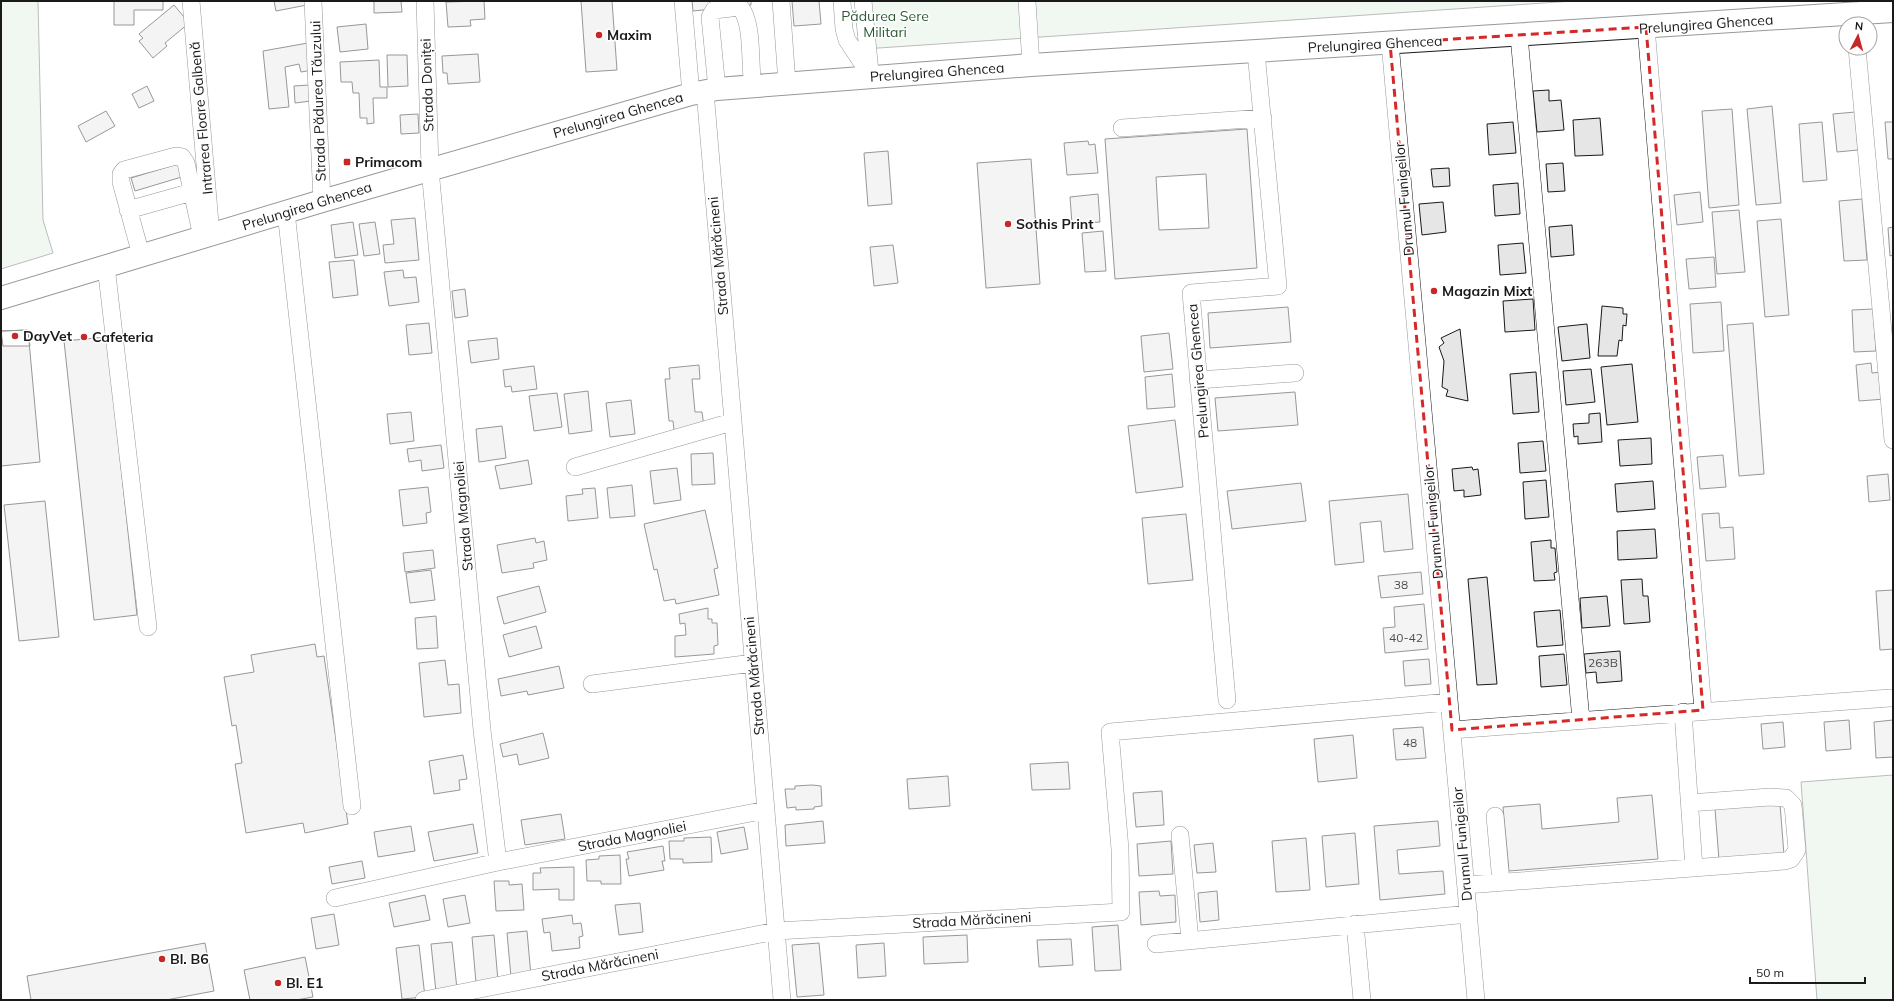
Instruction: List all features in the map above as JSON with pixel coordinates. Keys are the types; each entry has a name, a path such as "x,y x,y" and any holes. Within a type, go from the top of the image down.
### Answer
{"main road":[{"name":"Prelungirea Ghencea","path":"1,298 430,169 704,91 871,76 1518,36 1857,13 1893,12"}],"street":[{"name":"Intrarea Floare Galbenă","path":"191,1 207,236"},
{"name":"Strada Pădurea Tăuzului","path":"313,1 322,201"},
{"name":"Strada Doniței","path":"425,1 430,169"},
{"path":"683,1 704,91"},
{"path":"780,1 787,83"},
{"path":"842,1 844,29 848,40 871,76"},
{"path":"864,1 871,76"},
{"path":"1027,1 1031,66"},
{"path":"704,91 710,17 714,10 726,8 740,7 748,25 753,86"},
{"path":"1646,27 1703,710"},
{"path":"1518,36 1581,720"},
{"name":"Drumul Funigeilor","path":"1390,44 1476,1000"},
{"name":"Prelungirea Ghencea","path":"1227,700 1190,293 1278,286 1256,52"},
{"path":"1858,56 1893,440"},
{"name":"Strada Mărăcineni","path":"704,91 776,931 779,999"},
{"path":"1122,128 1263,118"},
{"path":"141,255 121,182 122,172 176,156 182,157 186,163 192,192 207,236"},
{"name":"Strada Magnoliei","path":"430,169 482,730 498,862"},
{"path":"128,210 192,192"},
{"path":"286,212 352,806"},
{"path":"106,266 148,627"},
{"path":"1198,380 1295,373"},
{"path":"576,467 732,422"},
{"path":"592,684 753,663"},
{"path":"1452,730 1703,710 1890,698"},
{"name":"Strada Mărăcineni","path":"424,1000 776,931 1121,912 1120,849 1110,732 1449,702"},
{"path":"1683,712 1694,868"},
{"path":"1466,885 1785,861 1790,859 1797,850 1793,805 1786,798 1770,797 1689,803"},
{"name":"Strada Magnoliei","path":"335,898 498,862 766,810"},
{"path":"1495,816 1502,882"},
{"path":"1180,835 1190,940"},
{"path":"1156,944 1468,914"},
{"path":"1355,924 1362,1000"}],"highlighted area":[{"path":"1646,27 1703,710 1452,730 1390,43"}],"green space":[{"path":"1,1 38,1 43,220 53,253 1,269"},
{"name":"Pădurea Sere Militari","path":"859,1 1573,1 864,49"},
{"path":"1893,775 1893,1000 1817,1000 1801,782"}],"building":[{"path":"114,1 163,1 163,10 134,10 134,25 114,25"},
{"path":"274,1 306,1 307,5 276,11"},
{"path":"374,1 401,1 402,12 374,13"},
{"path":"484,1 485,19 470,20 471,26 448,27 446,2"},
{"name":"Maxim","path":"581,1 612,1 617,70 586,72"},
{"path":"692,1 751,1 751,5 693,11"},
{"path":"792,1 819,1 821,24 794,26"},
{"path":"174,5 189,23 165,43 167,46 153,58 139,41 143,38 139,34"},
{"path":"366,24 368,49 340,52 337,27"},
{"path":"308,43 313,70 301,72 299,64 285,67 289,107 269,109 263,51"},
{"path":"478,54 480,82 448,84 447,73 443,73 442,56"},
{"path":"387,55 407,55 408,86 388,87"},
{"path":"379,60 380,87 387,87 387,98 373,98 374,123 367,124 367,118 360,118 359,93 353,93 352,82 341,82 340,62"},
{"path":"309,85 311,101 295,103 294,86"},
{"path":"147,86 154,101 139,108 132,94"},
{"path":"1549,90 1549,101 1561,100 1564,130 1537,132 1533,91"},
{"path":"1772,106 1781,203 1756,205 1747,109"},
{"path":"1732,109 1739,205 1709,208 1702,111"},
{"path":"106,111 115,126 86,142 78,126"},
{"path":"1855,112 1858,150 1837,152 1833,114"},
{"path":"418,114 419,133 401,134 400,115"},
{"path":"1600,118 1603,155 1575,156 1573,120"},
{"path":"1513,122 1516,153 1489,155 1487,124"},
{"path":"1822,122 1827,180 1803,182 1799,124"},
{"path":"1885,122 1893,122 1893,159 1888,159"},
{"path":"1247,129 1257,268 1115,279 1105,139","holes":["1206,174 1209,228 1159,230 1156,177"]},
{"path":"1088,141 1089,145 1095,144 1098,173 1067,175 1064,143"},
{"path":"888,151 892,204 868,206 864,153"},
{"name":"Sothis Print","path":"1031,159 1040,284 986,288 977,163"},
{"path":"181,163 185,176 135,191 131,178"},
{"path":"1563,163 1565,191 1548,192 1546,164"},
{"path":"1449,168 1450,186 1433,187 1431,169"},
{"path":"1518,183 1520,214 1495,216 1493,185"},
{"path":"1700,192 1703,222 1677,225 1674,195"},
{"path":"1098,194 1100,222 1072,224 1070,197"},
{"path":"1862,199 1867,260 1844,261 1839,201"},
{"path":"1443,202 1446,232 1422,235 1419,204"},
{"path":"1739,210 1745,272 1717,274 1712,212"},
{"path":"415,218 419,260 385,263 383,245 394,244 391,220"},
{"path":"1781,219 1789,315 1765,317 1757,221"},
{"path":"353,222 358,255 335,258 331,225"},
{"path":"375,222 380,254 364,256 359,224"},
{"path":"1572,225 1574,255 1551,257 1549,227"},
{"path":"1893,227 1893,255 1890,256 1888,228"},
{"path":"1103,231 1106,271 1085,272 1082,233"},
{"path":"1523,243 1526,273 1500,275 1498,245"},
{"path":"893,245 898,283 874,286 870,247"},
{"path":"1714,257 1716,287 1689,289 1686,259"},
{"path":"354,260 358,295 333,298 329,262"},
{"path":"403,270 404,278 416,277 419,302 389,306 384,272"},
{"path":"465,289 468,316 455,318 452,291"},
{"path":"1533,299 1535,330 1505,332 1503,301"},
{"path":"1721,302 1724,351 1693,353 1690,304"},
{"path":"1602,306 1623,308 1623,314 1627,314 1626,326 1623,325 1622,341 1619,340 1617,356 1598,356"},
{"path":"1288,307 1291,342 1210,348 1208,313"},
{"path":"1873,309 1876,351 1854,352 1852,310"},
{"path":"429,323 432,353 409,355 406,325"},
{"path":"1753,323 1764,474 1739,476 1727,325"},
{"path":"1587,324 1590,358 1562,361 1558,327"},
{"path":"1460,329 1468,401 1446,396 1448,390 1442,387 1444,361 1439,347 1444,343 1441,338"},
{"path":"28,330 40,462 1,466 1,331"},
{"name":"DayVet","path":"28,330 30,346 3,346 1,331"},
{"path":"1169,333 1173,369 1144,372 1141,336"},
{"path":"107,337 137,615 94,620 64,341"},
{"path":"497,338 499,359 471,363 468,341"},
{"path":"1871,363 1872,373 1882,372 1885,399 1859,401 1856,365"},
{"path":"1632,364 1638,422 1607,425 1601,367"},
{"path":"699,365 700,379 692,379 695,412 702,412 704,427 674,430 673,421 669,421 665,379 670,379 669,368"},
{"path":"534,366 537,389 512,392 511,386 505,387 503,370"},
{"path":"1591,369 1595,402 1566,405 1563,371"},
{"path":"1536,372 1539,412 1513,414 1510,374"},
{"path":"1172,374 1175,407 1147,409 1145,377"},
{"path":"588,391 592,431 569,434 564,394"},
{"path":"1295,392 1298,425 1218,431 1215,398"},
{"path":"557,393 562,427 534,431 529,396"},
{"path":"631,400 635,434 610,437 606,403"},
{"path":"411,412 414,441 390,444 387,414"},
{"path":"1600,413 1602,442 1578,444 1578,436 1574,437 1573,424 1589,423 1589,414"},
{"path":"1175,420 1183,487 1136,493 1128,426"},
{"path":"502,426 506,458 479,462 476,429"},
{"path":"1651,438 1652,464 1620,466 1618,440"},
{"path":"1543,441 1546,471 1520,473 1518,443"},
{"path":"441,445 444,468 422,471 421,460 409,462 407,449"},
{"path":"713,453 715,484 692,485 691,454"},
{"path":"1723,455 1726,487 1700,489 1697,457"},
{"path":"528,460 532,484 500,489 495,466"},
{"path":"1472,467 1473,470 1478,469 1481,495 1464,497 1464,490 1454,491 1452,469"},
{"path":"677,468 681,500 654,504 650,471"},
{"path":"1888,474 1890,500 1869,502 1867,476"},
{"path":"1546,480 1549,517 1525,519 1523,482"},
{"path":"1653,481 1655,509 1617,512 1615,484"},
{"path":"1301,483 1306,521 1232,529 1227,491"},
{"path":"632,485 635,516 610,518 607,488"},
{"path":"428,487 431,512 426,513 427,523 403,526 399,490"},
{"path":"595,488 598,518 568,521 566,496 583,494 582,489"},
{"path":"1408,494 1413,549 1384,552 1381,521 1360,523 1364,562 1335,565 1329,501"},
{"path":"45,501 59,637 19,641 4,505"},
{"path":"705,510 718,568 714,569 719,595 676,604 675,599 664,601 657,569 654,570 644,524"},
{"path":"1719,513 1720,528 1733,527 1735,559 1706,561 1702,514"},
{"path":"1186,514 1193,580 1148,584 1142,518"},
{"path":"1655,529 1657,558 1618,560 1617,531"},
{"path":"535,538 536,543 544,541 547,560 533,563 534,568 502,573 497,545"},
{"path":"1551,540 1551,548 1555,548 1557,572 1554,573 1555,580 1534,581 1531,542"},
{"path":"433,550 435,568 405,572 403,553"},
{"path":"431,570 435,600 410,603 406,573"},
{"path":"1421,572 1423,594 1381,598 1378,576"},
{"path":"1487,577 1497,684 1477,685 1468,579"},
{"path":"1642,579 1643,596 1648,596 1650,622 1624,624 1621,580"},
{"path":"539,586 546,612 504,624 497,597"},
{"path":"1893,590 1893,649 1880,650 1876,591"},
{"path":"1607,596 1610,626 1582,628 1580,598"},
{"path":"1424,604 1428,649 1385,653 1383,628 1395,627 1394,607"},
{"path":"708,608 708,619 712,619 712,623 717,623 718,645 714,646 714,654 675,657 675,636 686,635 685,623 680,624 679,614"},
{"path":"1560,610 1563,645 1537,647 1534,612"},
{"path":"436,616 438,648 417,649 415,618"},
{"path":"536,626 542,648 509,657 503,635"},
{"path":"315,644 317,657 324,656 348,824 305,833 303,823 246,833 235,764 242,763 236,725 232,726 224,677 254,672 251,655"},
{"path":"1620,651 1622,681 1597,683 1596,672 1586,673 1584,654"},
{"path":"1564,654 1567,685 1541,687 1539,656"},
{"path":"1429,659 1431,684 1405,686 1403,661"},
{"path":"445,660 448,685 459,684 461,713 424,717 419,663"},
{"path":"559,666 564,688 528,695 527,691 501,696 498,679"},
{"path":"1849,720 1851,749 1826,751 1824,722"},
{"path":"1893,720 1893,757 1876,758 1874,722"},
{"path":"1783,722 1785,747 1763,749 1761,724"},
{"path":"1423,727 1426,758 1396,760 1393,729"},
{"path":"543,733 549,758 519,765 517,754 503,757 500,744"},
{"path":"1353,735 1357,778 1318,782 1314,739"},
{"path":"463,755 467,779 459,780 460,790 434,794 429,761"},
{"path":"1068,762 1070,789 1032,790 1030,764"},
{"path":"948,776 950,806 909,809 907,779"},
{"path":"795,786 821,786 822,806 814,807 814,809 796,810 796,807 787,808 785,789 795,789"},
{"path":"1162,791 1164,825 1136,827 1133,793"},
{"path":"1652,795 1658,859 1509,871 1503,807 1540,804 1542,829 1619,822 1617,798"},
{"path":"1780,804 1784,855 1719,860 1715,809"},
{"path":"561,814 565,839 525,845 521,820"},
{"path":"823,821 825,843 786,846 785,825"},
{"path":"1438,821 1440,846 1397,850 1399,874 1443,871 1445,894 1380,900 1374,826"},
{"path":"473,824 478,853 434,861 428,832"},
{"path":"411,826 415,851 378,857 374,832"},
{"path":"744,827 748,849 721,854 717,832"},
{"path":"1355,833 1359,884 1326,887 1322,836"},
{"path":"711,837 712,862 683,863 683,859 670,859 669,841 684,841 684,838"},
{"path":"1306,838 1310,890 1276,892 1272,841"},
{"path":"1171,841 1173,874 1139,876 1137,844"},
{"path":"1213,843 1216,872 1197,873 1194,845"},
{"path":"663,846 665,861 662,861 664,870 629,876 626,859 629,859 627,852"},
{"path":"620,855 621,884 601,884 601,881 587,881 586,860 599,859 599,856"},
{"path":"362,861 365,878 332,884 329,867"},
{"path":"574,867 574,900 559,900 559,889 533,890 533,873 541,873 540,868"},
{"path":"494,881 509,881 509,885 522,884 524,910 496,911"},
{"path":"1159,891 1160,896 1175,895 1176,922 1141,925 1139,892"},
{"path":"1217,891 1219,920 1200,922 1198,893"},
{"path":"425,895 430,920 394,927 389,903"},
{"path":"465,895 470,923 448,927 443,899"},
{"path":"640,903 643,932 619,935 615,905"},
{"path":"334,914 339,945 316,949 311,918"},
{"path":"572,915 573,924 581,923 583,936 579,937 580,948 552,951 550,932 544,933 542,919"},
{"path":"1118,925 1121,970 1095,971 1092,927"},
{"path":"527,931 531,976 511,977 507,933"},
{"path":"494,935 498,981 476,983 472,937"},
{"path":"967,935 968,962 924,964 923,937"},
{"path":"1071,939 1073,965 1039,967 1037,940"},
{"path":"452,942 457,989 436,992 431,944"},
{"name":"Bl. B6","path":"205,943 214,991 166,1000 31,1000 27,976"},
{"path":"819,943 824,995 797,997 792,945"},
{"path":"884,943 886,976 858,978 856,945"},
{"path":"419,945 425,997 402,999 396,948"},
{"name":"Bl. E1","path":"305,957 313,997 296,1000 250,1000 244,970"}],"place":[{"name":"Maxim","path":"599,35"},
{"name":"Primacom","path":"347,162"},
{"name":"Sothis Print","path":"1008,224"},
{"name":"Magazin Mixt","path":"1434,291"},
{"name":"DayVet","path":"15,336"},
{"name":"Cafeteria","path":"84,337"},
{"name":"Bl. B6","path":"162,959"},
{"name":"Bl. E1","path":"278,983"}]}
